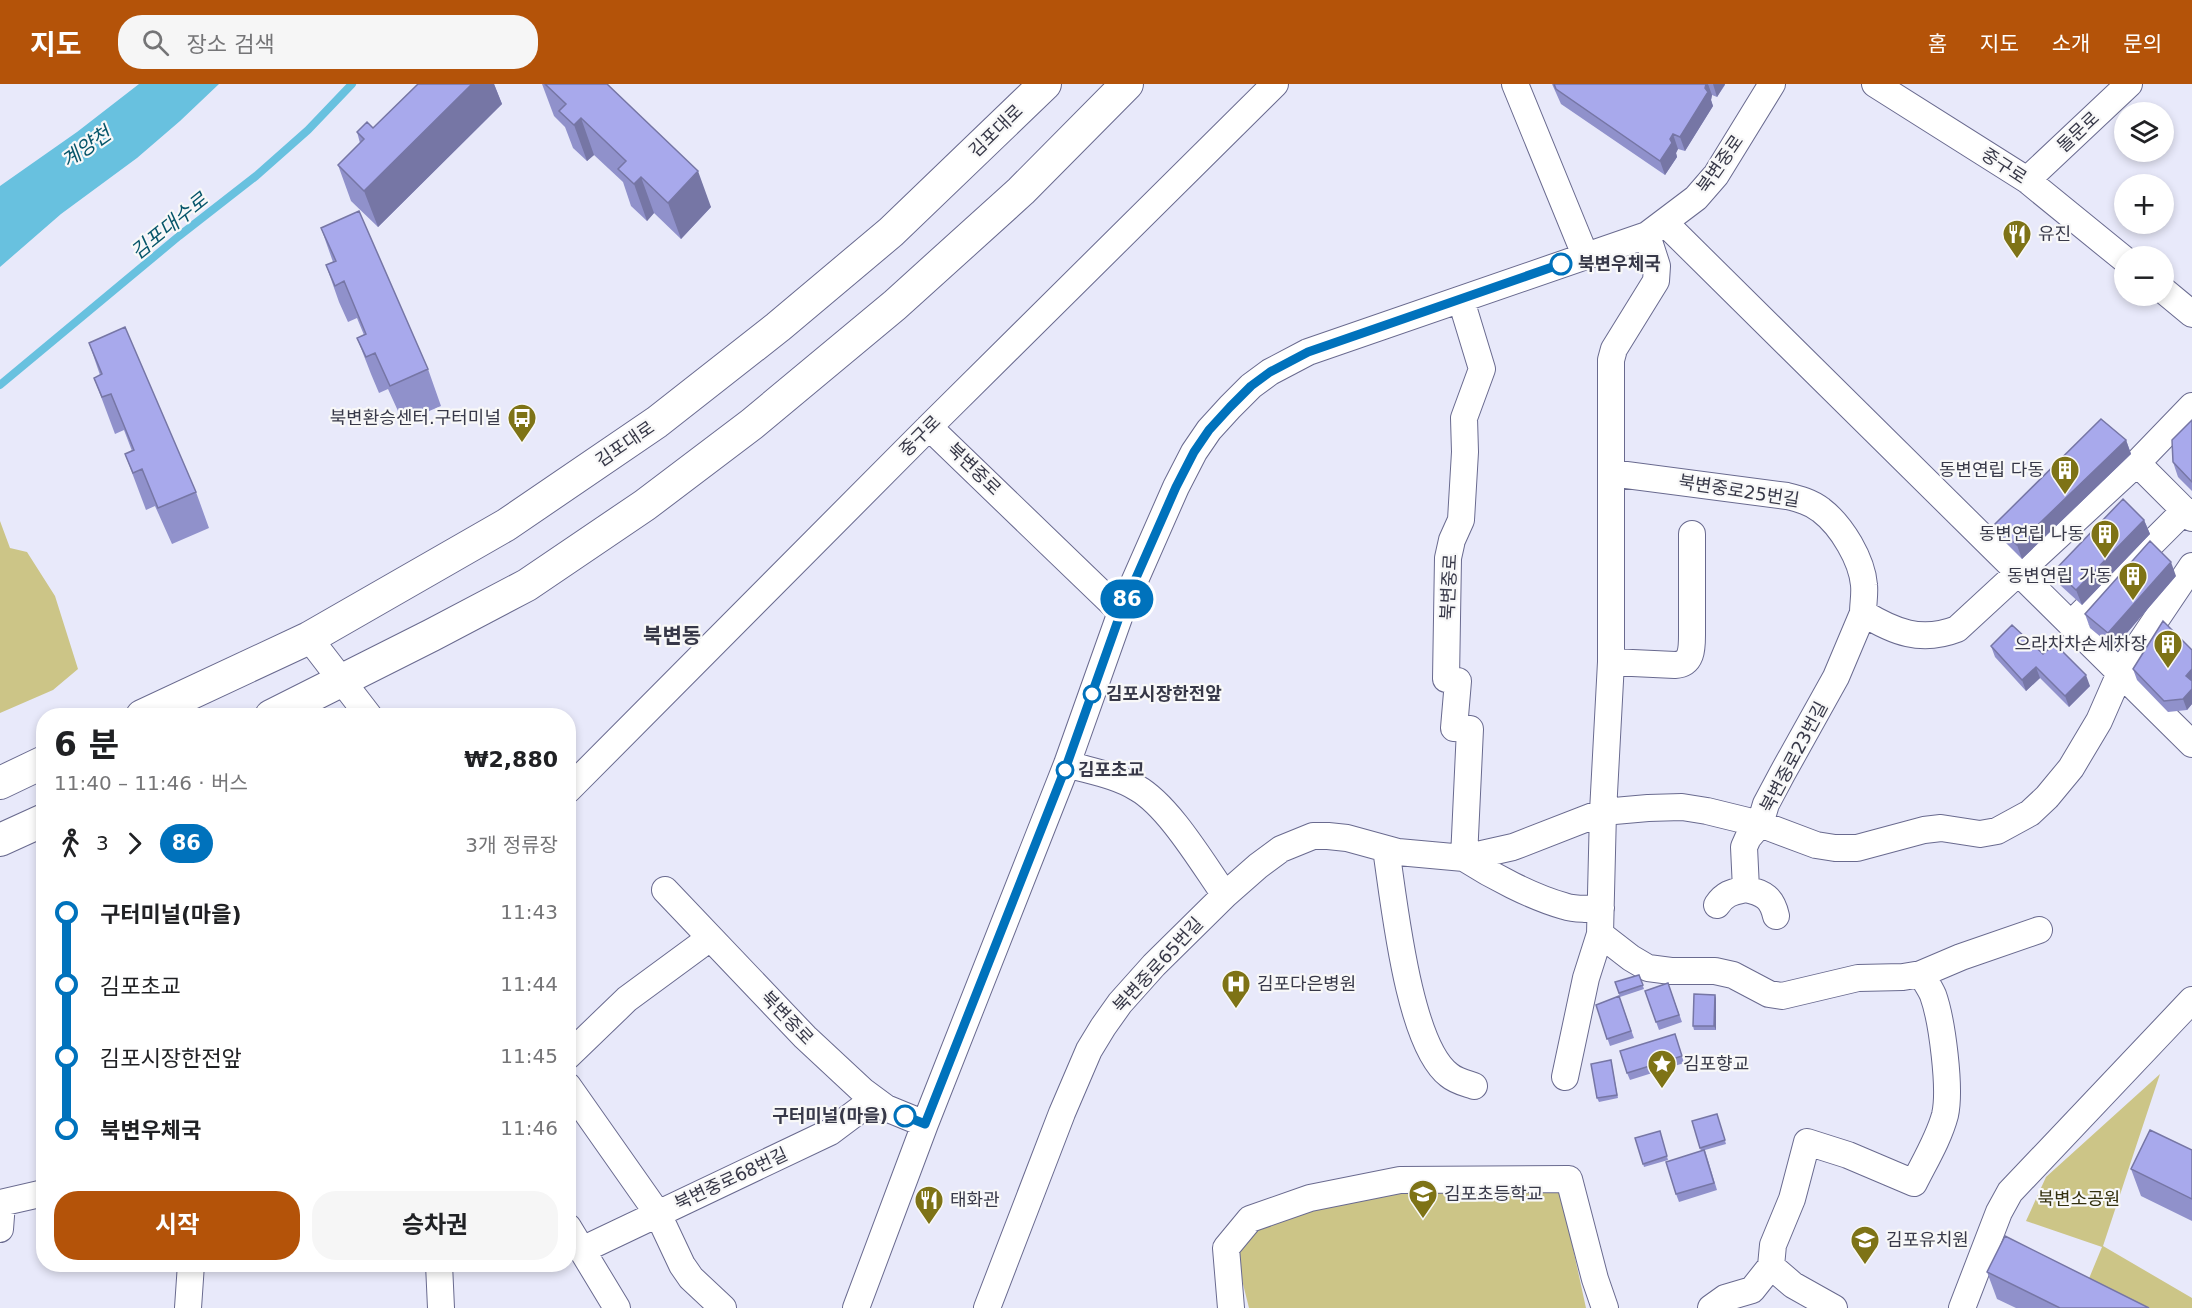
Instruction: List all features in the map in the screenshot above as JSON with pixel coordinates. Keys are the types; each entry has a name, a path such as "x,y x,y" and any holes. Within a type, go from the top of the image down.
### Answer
{"main road":[{"name":"김포대로","path":"159,708 309,638 506,525 657,422 778,327 891,232 1045,84"},
{"path":"287,708 527,585 645,505 752,424 895,305 1021,191 1127,84"},
{"path":"0,783 36,766"},
{"path":"0,840 36,824"}],"street":[{"name":"중구로","path":"576,782 1275,84"},
{"path":"1515,84 1585,255"},
{"name":"북변중로","path":"856,1308 925,1124 1067,764 1121,612 1176,487 1194,452 1209,430 1251,386 1270,372 1308,352 1461,300 1656,229 1695,198 1716,175 1772,84"},
{"name":"중구로","path":"1875,84 2027,180 2114,251"},
{"name":"돌문로","path":"2027,180 2129,84"},
{"path":"1565,1077 1586,978 1600,934 1603,812 1611,662 1611,360 1614,349 1656,281 1656,229"},
{"path":"1656,229 2019,571 2192,744"},
{"path":"2174,299 2192,314"},
{"name":"북변중로","path":"1461,300 1482,369 1464,418 1461,520 1452,540 1448,558 1446,679 1458,681 1454,728 1470,729 1464,858"},
{"path":"1863,613 1886,627 1909,634 1926,636 1957,629 2137,463 2192,406"},
{"name":"북변중로","path":"930,427 1121,612"},
{"path":"2071,624 2188,514 2137,463"},
{"name":"북변중로25번길","path":"1611,473 1787,496 1805,501 1822,511 1852,547 1865,586 1863,613"},
{"path":"1611,662 1683,665 1688,660 1692,651 1692,534"},
{"name":"북변중로23번길","path":"1863,613 1836,677 1766,804 1760,824 1816,845 1857,848 1924,830 1941,828 1980,834 1996,831 2030,813 2072,768 2099,721 2120,673 2192,566"},
{"path":"309,638 363,708"},
{"path":"1067,764 1124,781 1139,789 1151,799 1188,843 1225,895"},
{"path":"1603,812 1682,807 1760,824 1748,838 1744,847 1746,889"},
{"name":"북변중로65번길","path":"987,1308 1062,1113 1089,1050 1120,1003 1154,965 1257,866 1281,849 1313,836 1347,838 1386,849 1426,856 1464,858 1491,854 1513,848 1603,812"},
{"path":"1386,849 1401,946 1416,1014 1425,1042 1436,1062 1448,1075 1459,1082 1474,1086"},
{"path":"1464,858 1486,872 1551,902 1581,909 1601,908"},
{"path":"1717,905 1728,893 1746,889 1765,895 1774,906 1776,916"},
{"name":"북변중로","path":"665,890 813,1045 854,1084 886,1107 925,1124"},
{"path":"1600,934 1648,969 1715,971 1732,975 1769,994 1782,996 1858,978 1903,977 1921,974 1972,953 2039,930"},
{"path":"576,1048 627,999 710,938"},
{"path":"1711,1308 1725,1298 1752,1290 1771,1266 1773,1245 1792,1198 1807,1142 1848,1155 1914,1183 1940,1131 1948,1095 1937,1013 1932,993 1921,974"},
{"path":"1962,1308 1999,1212 2010,1192 2192,1000"},
{"path":"576,1097 658,1214 686,1272 723,1308"},
{"name":"북변중로68번길","path":"582,1250 830,1132 873,1099"},
{"path":"1230,1308 1226,1248 1250,1219 1310,1198 1400,1180 1569,1179 1595,1279 1605,1308"},
{"path":"0,1229 1,1203 36,1195"},
{"path":"576,1240 617,1308"},
{"path":"1771,1266 1793,1285 1834,1308"},
{"path":"188,1308 190,1272"},
{"path":"439,1272 441,1308"}],"green space":[{"path":"0,521 10,548 27,552 55,596 78,669 53,690 0,713"},
{"name":"북변소공원","path":"2160,1074 2103,1246 2192,1298 2192,1308 2112,1308 2083,1293 2102,1247 2026,1221 2046,1177"},
{"path":"1396,1189 1560,1189 1586,1308 1249,1308 1236,1256 1266,1218"}],"water":[{"name":"계양천","path":"139,84 219,84 137,158 61,214 0,267 0,186 77,132"}],"building":[{"path":"418,84 472,84 364,191 338,165 364,139 357,132 367,122 373,128"},
{"path":"545,84 607,84 698,171 668,203 641,177 634,184 618,169 626,161 581,118 574,125 559,111 566,104"},
{"path":"1554,84 1706,84 1705,88 1708,92 1680,137 1673,134 1670,139 1672,143 1660,161 1556,89"},
{"path":"359,211 428,369 390,386 375,353 366,357 357,338 366,334 344,281 335,286 326,265 336,261 321,228"},
{"path":"125,327 196,492 158,508 142,469 133,473 125,454 134,450 111,394 102,397 94,378 102,374 89,343"},
{"path":"2101,419 2126,440 2017,545 1995,524"},
{"path":"2192,420 2192,482 2173,462 2172,440"},
{"path":"2123,499 2144,520 2076,590 2055,570"},
{"path":"2150,541 2171,562 2108,633 2085,614"},
{"name":"으라차차손세차장","path":"2163,621 2192,650 2192,669 2186,676 2192,681 2192,689 2183,699 2164,701 2133,669"},
{"path":"2012,625 2043,654 2055,644 2086,675 2065,696 2036,667 2022,680 1991,646"},
{"path":"1639,975 1643,985 1619,993 1615,982"},
{"path":"1668,983 1679,1015 1656,1022 1645,991"},
{"path":"1694,994 1715,995 1714,1026 1693,1026"},
{"path":"1619,996 1631,1031 1607,1039 1596,1005"},
{"path":"1675,1034 1682,1056 1627,1073 1620,1051"},
{"path":"1611,1060 1617,1095 1597,1098 1591,1064"},
{"path":"1717,1114 1725,1140 1700,1148 1692,1121"},
{"path":"2150,1130 2192,1150 2192,1199 2131,1169"},
{"path":"1660,1131 1667,1156 1643,1164 1635,1138"},
{"path":"1704,1150 1714,1183 1676,1194 1666,1162"},
{"path":"2005,1236 2149,1308 2060,1308 1987,1272"}],"waterway":[{"name":"김포대수로","path":"0,385 179,236 256,176 308,130 352,84"}],"bus line":[{"name":"86","path":"905,1116 925,1124 1067,764 1121,612 1176,487 1194,452 1209,430 1251,386 1270,372 1308,352 1561,264"}],"place":[{"name":"유진","path":"2017,260"},
{"name":"북변우체국","path":"1561,264"},
{"name":"북변환승센터.구터미널","path":"522,444"},
{"name":"동변연립 다동","path":"2065,496"},
{"name":"동변연립 나동","path":"2105,560"},
{"name":"동변연립 가동","path":"2133,602"},
{"name":"으라차차손세차장","path":"2168,670"},
{"name":"김포시장한전앞","path":"1092,694"},
{"name":"김포초교","path":"1065,770"},
{"name":"김포다은병원","path":"1236,1010"},
{"name":"김포향교","path":"1662,1090"},
{"name":"구터미널(마을)","path":"905,1116"},
{"name":"김포초등학교","path":"1423,1220"},
{"name":"태화관","path":"929,1226"},
{"name":"김포유치원","path":"1865,1266"}],"district":[{"name":"북변동","path":"672,636"}]}
